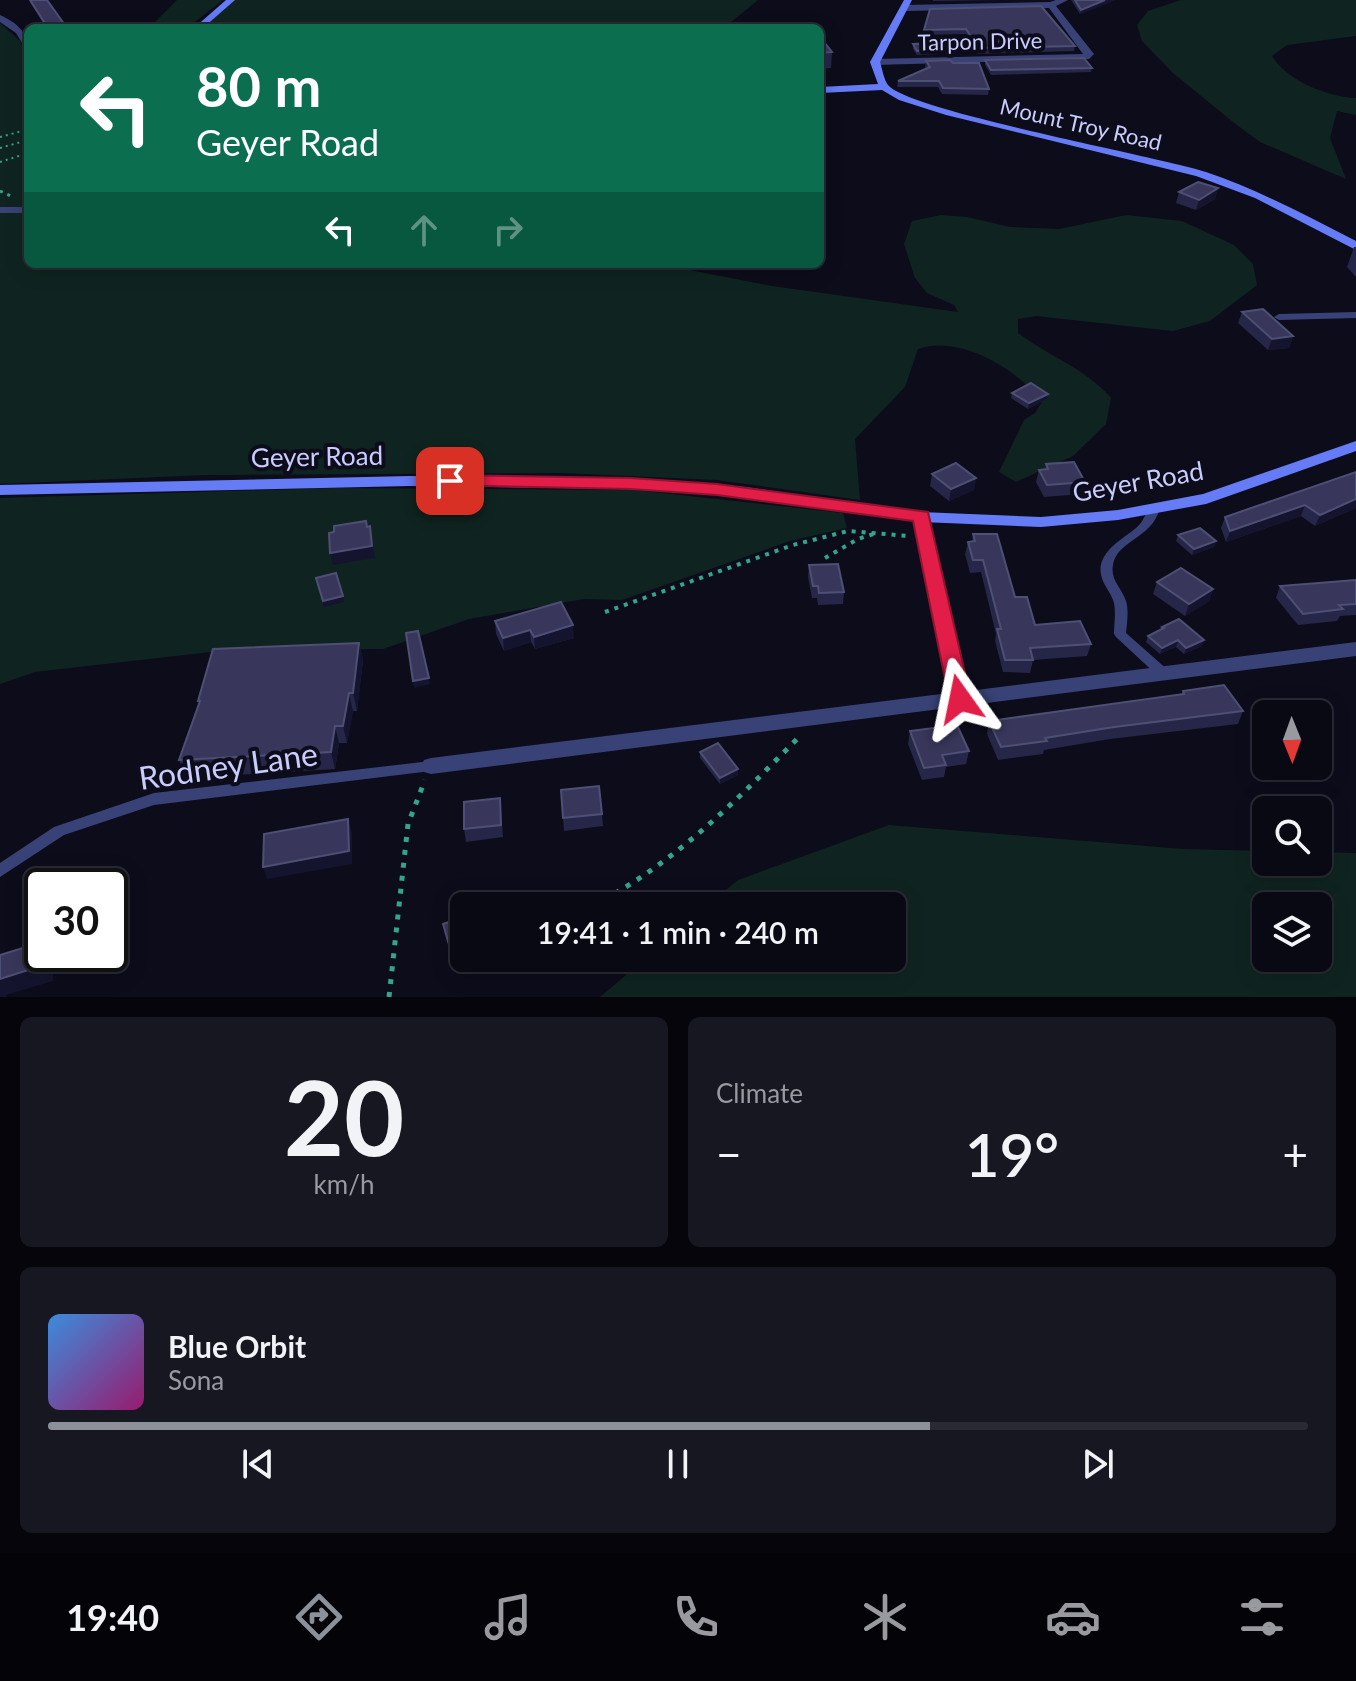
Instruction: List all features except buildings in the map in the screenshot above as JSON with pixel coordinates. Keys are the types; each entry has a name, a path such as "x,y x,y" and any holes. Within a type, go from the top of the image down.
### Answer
{"street":[{"path":"203,24 231,0"},
{"path":"824,90 884,87 875,62 906,4 1051,5 1064,0"},
{"name":"Tarpon Drive","path":"875,62 1086,57 1089,49 1051,5"},
{"path":"0,18 19,31 24,39"},
{"name":"Mount Troy Road","path":"884,87 903,98 950,113 1200,174 1259,196 1356,246"},
{"path":"0,210 24,210"},
{"name":"Geyer Road","path":"0,490 410,481 631,484 745,492 921,517 1041,522 1206,499 1356,446"},
{"path":"921,517 960,699"},
{"path":"431,766 1356,649"}],"lane":[{"path":"1279,317 1356,315"},
{"path":"1154,508 1153,517 1145,529 1115,548 1107,565 1108,581 1120,602 1120,634 1164,674"},
{"name":"Rodney Lane","path":"0,871 59,831 154,799 431,766"}],"path":[{"path":"0,137 24,131"},
{"path":"0,148 24,141"},
{"path":"0,162 24,154"},
{"path":"605,612 793,545 848,531 926,538"},
{"path":"825,558 858,539 879,533"},
{"path":"622,892 704,833 819,717"},
{"path":"389,997 408,824 431,766"}],"green space":[{"path":"177,0 223,0 192,24 153,24"},
{"path":"231,0 758,0 729,24 203,24"},
{"path":"1181,0 1356,0 1356,36 1287,45 1272,56 1288,73 1309,86 1333,95 1356,98 1356,115 1337,111 1330,138 1346,179 1260,142 1173,73 1142,41 1137,25 1148,11"},
{"path":"0,23 24,48 24,208 0,208"},
{"path":"24,212 24,268 680,268 772,286 958,312 954,305 927,293 915,278 904,244 912,221 941,215 967,217 1010,227 1059,229 1126,215 1182,221 1234,245 1253,264 1257,285 1210,321 1173,331 1036,316 1018,319 1018,333 1079,371 1111,398 1106,424 1073,456 1016,482 999,472 1024,420 1035,413 1042,402 1018,378 986,358 969,350 934,346 918,349 905,387 855,439 860,500 717,480 562,473 205,475 0,484 0,213"},
{"path":"334,488 635,490 843,513 847,528 790,541 622,600 584,599 469,619 383,649 219,651 35,672 0,684 0,498"},
{"path":"889,825 1183,849 1252,851 1252,876 1332,876 1332,852 1356,853 1356,997 600,997 629,972 906,972 906,892 724,892 738,880"}],"route":[{"path":"450,481 631,484 745,492 921,517 960,699"}]}
